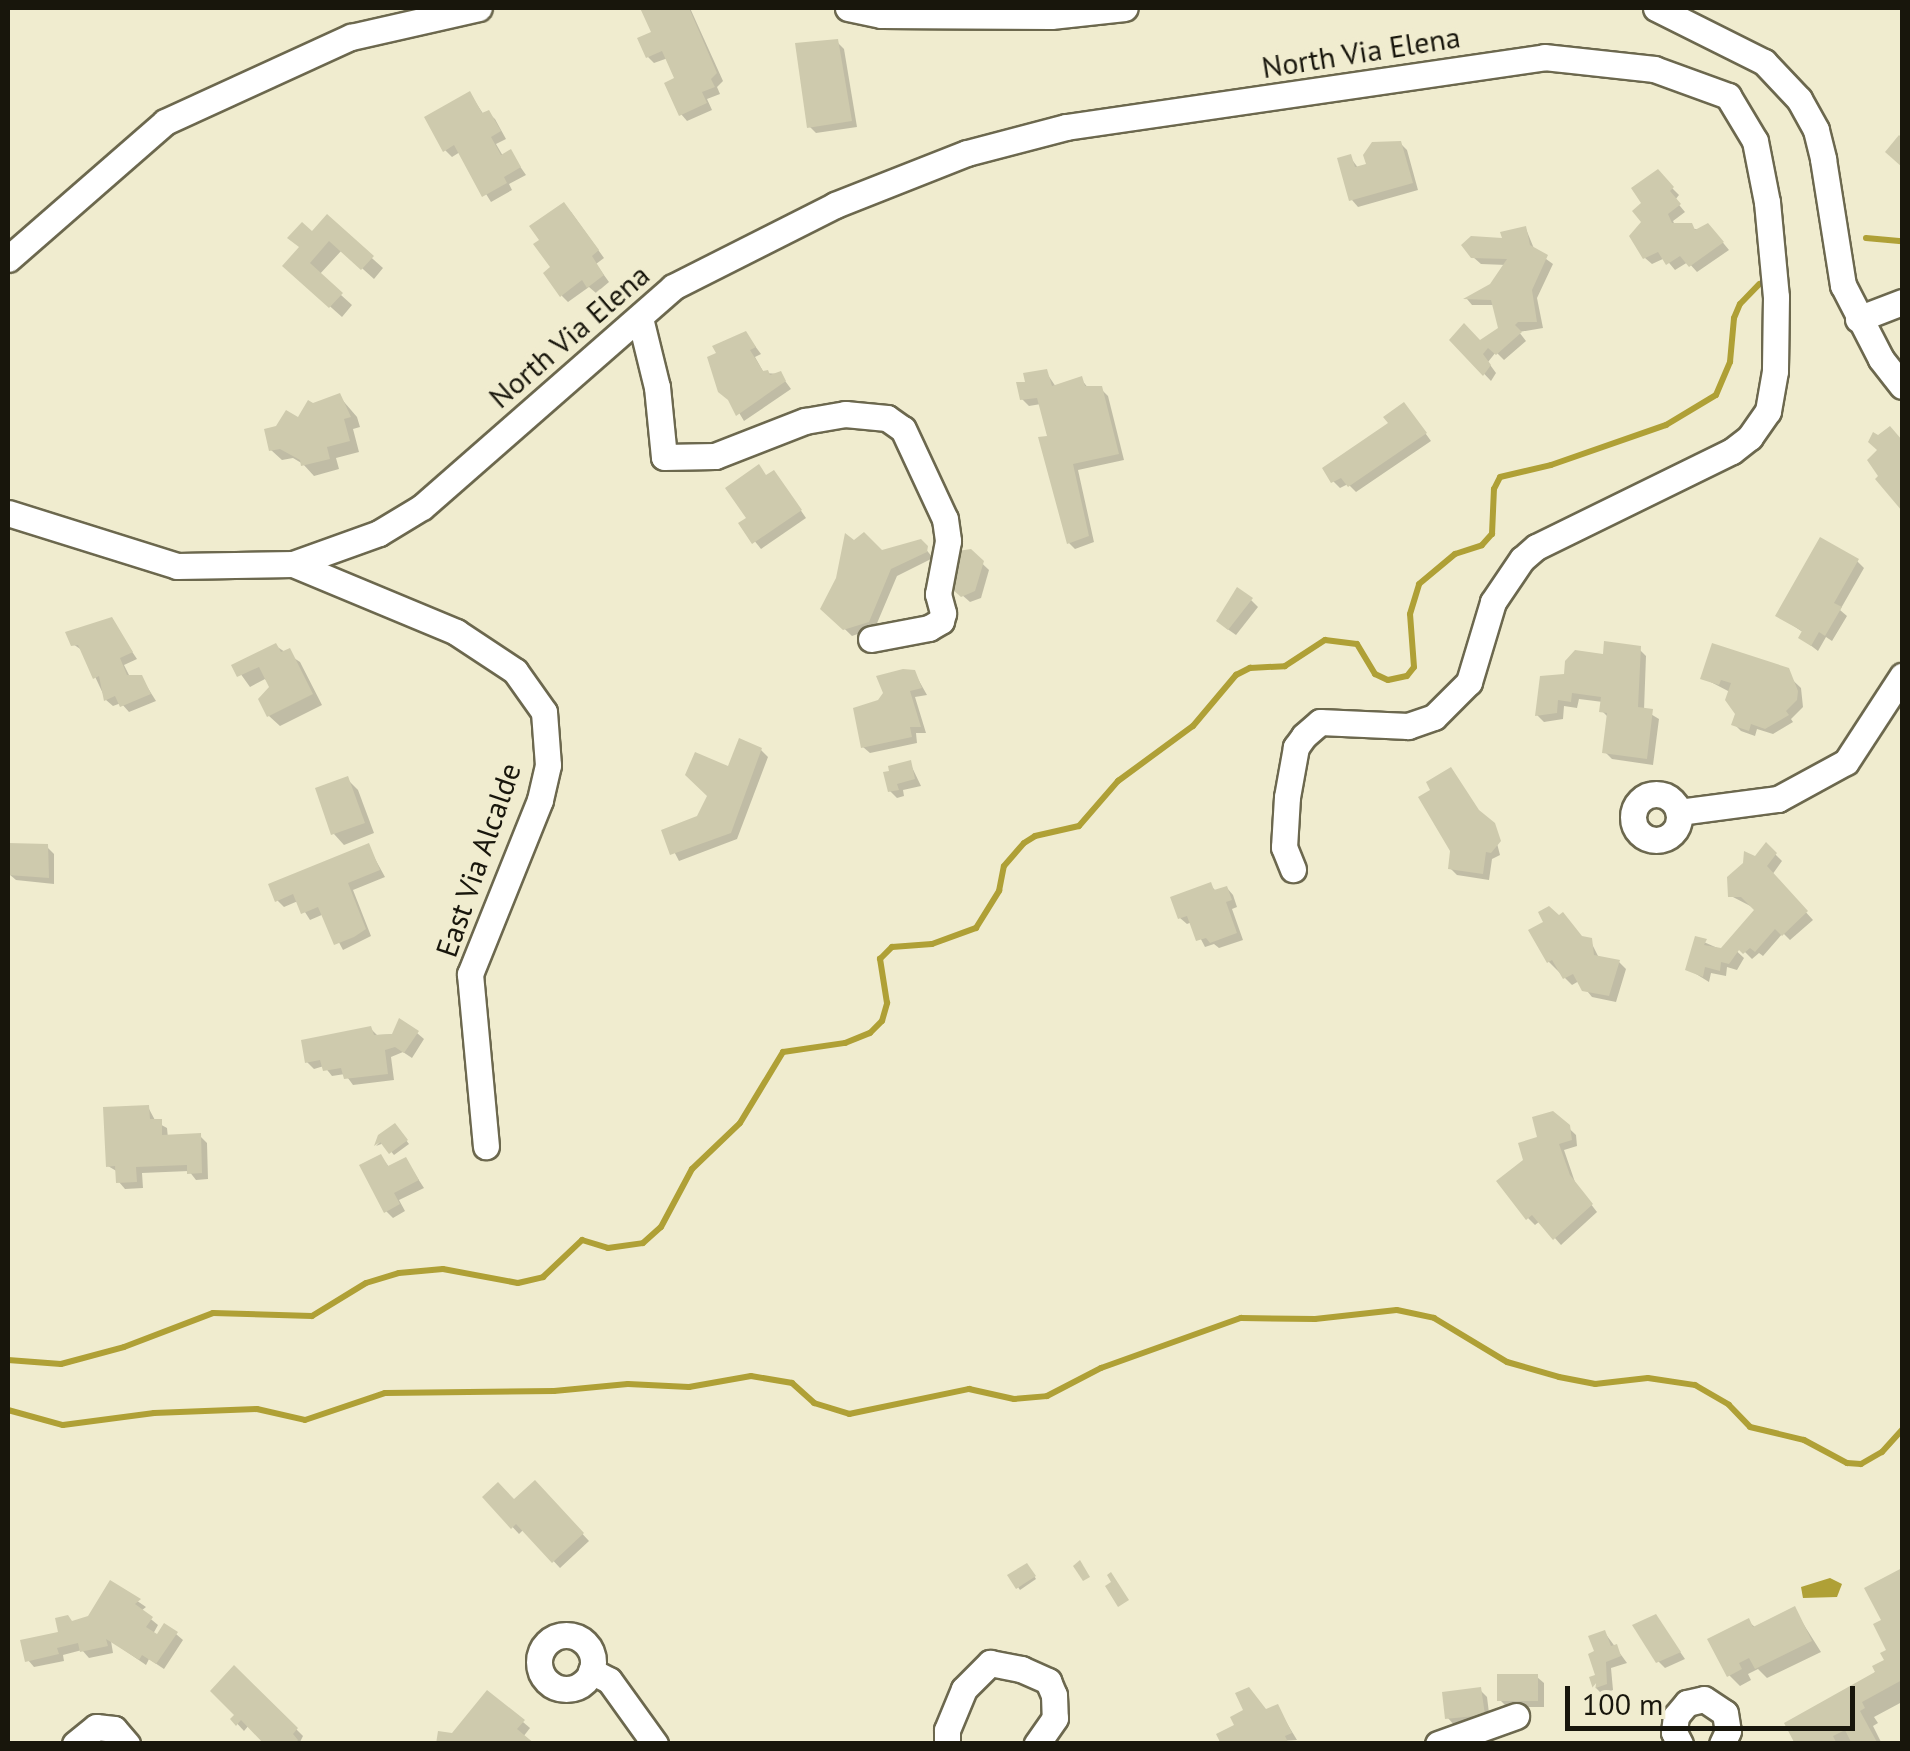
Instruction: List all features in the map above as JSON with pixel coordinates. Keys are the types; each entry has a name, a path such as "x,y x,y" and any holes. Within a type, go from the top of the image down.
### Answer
{"street":[{"path":"8,259 165,122 351,36 479,8"},
{"path":"848,8 881,15 1050,16 1125,8"},
{"path":"1656,8 1764,62 1800,100 1816,130 1832,236 1844,285 1858,319 1902,386"},
{"name":"North Via Elena","path":"293,564 379,533 422,507 673,286 836,205 967,153 1066,126 1544,58 1654,69 1728,96 1755,141 1766,202 1776,296 1774,371 1768,411 1750,437 1732,451 1550,540 1522,560 1493,602 1469,682 1434,717 1408,726 1320,722 1304,736 1296,747 1286,797 1284,847 1292,869"},
{"path":"1858,319 1902,302"},
{"path":"640,318 657,387 664,457 715,456 804,421 845,414 887,418 903,430 944,519 948,541 938,594 943,612 941,621 929,628 871,639"},
{"path":"8,513 177,566 293,564"},
{"name":"East Via Alcalde","path":"293,564 456,632 515,672 544,712 548,765 540,800 470,974 486,1146"},
{"path":"1679,812 1778,800 1846,762 1902,676"},
{"path":"947,1744 946,1730 964,1689 990,1663 1022,1669 1048,1681 1054,1695 1054,1718 1038,1744"},
{"path":"591,1671 609,1680 655,1744"},
{"path":"1680,1744 1674,1732 1676,1716 1687,1703 1704,1699 1725,1713 1728,1730 1722,1744"},
{"path":"1438,1744 1516,1716"},
{"path":"75,1744 96,1726 114,1729 127,1744"}],"shaded area":[{"path":"1830,1578 1842,1584 1837,1597 1803,1598 1801,1587"}],"building":[{"path":"640,8 689,8 717,73 711,79 715,87 702,92 707,103 679,116 664,83 674,78 662,51 646,58 637,38 651,32"},
{"path":"838,39 852,121 807,128 795,43"},
{"path":"470,91 482,113 489,110 501,131 491,137 501,155 511,149 521,167 504,177 507,183 482,197 454,145 443,152 424,117"},
{"path":"1899,135 1902,138 1902,167 1885,152"},
{"path":"1401,141 1413,183 1349,201 1337,158 1351,154 1355,167 1366,164 1363,155 1372,142"},
{"path":"1658,169 1674,187 1670,191 1681,204 1668,214 1672,223 1692,223 1695,230 1708,223 1724,242 1689,267 1680,256 1666,265 1658,252 1643,259 1629,236 1641,222 1632,211 1641,203 1631,188"},
{"path":"564,202 599,250 592,256 604,275 587,288 582,280 560,297 543,273 550,267 533,244 539,240 529,226"},
{"path":"327,214 374,256 361,270 329,241 310,263 343,293 329,308 282,266 299,247 287,238 302,222 312,231"},
{"path":"1526,226 1530,245 1548,255 1532,290 1537,322 1518,322 1515,325 1522,332 1496,355 1488,348 1483,354 1491,365 1483,376 1449,340 1464,323 1480,340 1498,328 1491,300 1463,299 1490,284 1507,259 1471,258 1461,245 1471,236 1502,238 1500,232"},
{"path":"746,331 756,347 750,350 763,371 768,370 770,375 781,371 786,381 736,416 728,400 718,392 707,357 716,353 712,346"},
{"path":"1047,369 1052,386 1082,376 1085,386 1102,386 1119,454 1073,464 1089,536 1067,544 1038,437 1047,436 1037,398 1020,400 1016,382 1025,382 1023,373"},
{"path":"340,393 351,417 344,419 350,441 327,447 330,459 301,466 300,460 280,449 269,451 264,429 276,426 286,410 298,417 308,400 313,403"},
{"path":"1404,402 1427,433 1348,487 1341,478 1331,483 1322,468 1388,423 1383,417"},
{"path":"1890,426 1902,440 1902,511 1875,479 1878,476 1867,460 1877,450 1868,442 1873,432 1878,435"},
{"path":"759,464 766,475 774,470 802,510 752,544 738,523 746,518 725,488"},
{"path":"864,532 882,550 921,539 928,546 927,552 891,569 869,622 843,630 820,609 836,578 845,533 854,540"},
{"path":"1820,537 1859,559 1834,603 1842,607 1825,636 1819,632 1811,646 1798,638 1802,631 1775,616"},
{"path":"971,549 984,561 975,591 961,597 943,581 951,552"},
{"path":"1237,587 1253,598 1228,630 1216,621"},
{"path":"112,617 133,652 120,658 127,675 142,675 151,694 120,707 115,696 104,701 99,676 93,679 78,645 71,646 65,632"},
{"path":"1604,641 1641,646 1638,707 1653,709 1647,759 1602,753 1607,713 1599,712 1601,697 1572,693 1571,702 1558,700 1557,713 1535,716 1540,676 1564,674 1565,661 1575,650 1603,654"},
{"path":"276,643 281,652 290,648 313,694 267,717 258,699 269,687 259,667 237,677 231,665"},
{"path":"1712,643 1789,668 1798,691 1797,700 1786,711 1789,715 1765,729 1751,724 1749,731 1731,725 1735,714 1725,700 1731,683 1721,680 1719,685 1700,679"},
{"path":"915,670 922,688 910,691 921,727 910,727 912,737 861,748 853,708 878,700 883,693 876,676"},
{"path":"739,738 762,748 731,833 670,855 661,830 697,816 707,796 685,775 695,752 728,766"},
{"path":"911,760 915,779 897,784 899,790 888,792 883,772 889,771 888,766"},
{"path":"1451,767 1479,810 1495,823 1501,841 1491,853 1486,852 1483,874 1448,869 1450,851 1418,797 1430,790 1426,782"},
{"path":"348,776 365,823 331,835 315,788"},
{"path":"1766,842 1777,853 1767,866 1808,911 1782,936 1775,929 1755,952 1750,948 1743,954 1739,950 1729,964 1721,962 1720,971 1705,967 1703,977 1685,970 1695,936 1707,939 1704,945 1721,948 1754,910 1741,897 1728,897 1727,877 1743,863 1744,851 1755,856"},
{"path":"8,843 48,844 49,878 8,875"},
{"path":"369,843 380,870 348,883 366,929 354,937 334,945 318,907 301,914 293,894 275,902 268,884"},
{"path":"1211,882 1214,890 1227,886 1232,900 1226,902 1237,933 1210,943 1206,938 1196,941 1187,916 1178,919 1170,897"},
{"path":"1549,906 1559,915 1563,912 1582,936 1592,938 1594,955 1620,960 1609,996 1582,991 1573,974 1563,979 1552,960 1547,963 1528,930 1543,922 1538,912"},
{"path":"399,1018 419,1031 404,1053 395,1047 385,1050 388,1074 344,1079 341,1068 323,1071 320,1060 305,1063 301,1040 371,1026 374,1035 392,1034"},
{"path":"149,1105 150,1119 162,1119 162,1135 201,1133 202,1173 187,1174 187,1165 136,1167 137,1182 116,1183 115,1166 106,1167 103,1107"},
{"path":"1553,1111 1570,1125 1572,1140 1559,1144 1570,1175 1593,1204 1553,1240 1532,1215 1526,1220 1496,1181 1523,1160 1518,1143 1537,1137 1532,1117"},
{"path":"395,1123 408,1140 389,1154 380,1142 374,1146 378,1135"},
{"path":"381,1154 388,1166 406,1157 419,1180 394,1193 400,1204 384,1213 359,1165"},
{"path":"535,1480 584,1533 552,1563 516,1524 511,1529 482,1497 498,1482 514,1499"},
{"path":"1080,1560 1090,1577 1083,1581 1073,1566"},
{"path":"1027,1563 1036,1576 1016,1589 1007,1575"},
{"path":"1902,1568 1902,1680 1862,1702 1865,1708 1860,1711 1878,1744 1852,1744 1845,1730 1833,1736 1837,1744 1795,1744 1784,1723 1875,1672 1872,1666 1884,1660 1880,1653 1886,1650 1873,1624 1881,1620 1864,1588"},
{"path":"1111,1572 1129,1600 1118,1607 1105,1586 1111,1582 1107,1575"},
{"path":"110,1580 141,1599 135,1604 153,1617 146,1627 157,1634 164,1623 178,1632 156,1664 142,1655 139,1660 106,1639 108,1646 80,1652 78,1643 57,1648 59,1654 25,1662 20,1640 58,1632 55,1618 68,1615 72,1621 88,1616"},
{"path":"1795,1606 1812,1641 1755,1669 1749,1658 1739,1663 1742,1669 1727,1677 1707,1639 1749,1618 1753,1627"},
{"path":"1656,1614 1681,1652 1656,1663 1632,1625"},
{"path":"1605,1630 1611,1646 1617,1644 1621,1656 1606,1662 1607,1684 1593,1689 1589,1677 1595,1675 1588,1654 1594,1651 1588,1636"},
{"path":"234,1665 298,1728 293,1734 298,1740 295,1744 264,1744 241,1720 236,1726 230,1719 234,1715 210,1691"},
{"path":"1497,1674 1538,1674 1538,1701 1497,1701"},
{"path":"1249,1687 1266,1709 1278,1704 1292,1733 1285,1736 1289,1744 1221,1744 1216,1734 1234,1725 1230,1717 1243,1710 1235,1693"},
{"path":"1481,1687 1485,1715 1445,1719 1442,1692"},
{"path":"487,1690 525,1720 517,1729 535,1744 436,1744 438,1731 452,1733"}],"waterway":[{"path":"1866,238 1902,241"},
{"path":"8,1360 61,1364 124,1347 213,1313 312,1316 366,1283 399,1273 443,1269 518,1283 543,1277 582,1240 608,1248 643,1243 661,1227 692,1169 740,1123 783,1052 845,1043 870,1033 882,1021 887,1003 880,959 892,947 932,944 976,928 999,891 1004,866 1024,843 1035,836 1079,826 1118,781 1193,726 1236,675 1250,668 1285,666 1325,640 1357,644 1375,674 1388,680 1407,676 1414,667 1410,614 1419,584 1455,554 1482,545 1492,534 1494,489 1500,477 1551,465 1666,425 1716,395 1730,362 1734,318 1740,304 1759,284"},
{"path":"8,1410 63,1425 154,1413 257,1409 305,1420 385,1393 554,1391 628,1384 689,1387 751,1376 792,1383 814,1403 849,1414 969,1389 1014,1399 1047,1396 1101,1368 1241,1318 1315,1319 1397,1310 1434,1318 1507,1362 1559,1377 1595,1384 1648,1378 1695,1385 1729,1405 1750,1427 1804,1440 1847,1463 1861,1464 1882,1452 1902,1430"}]}
